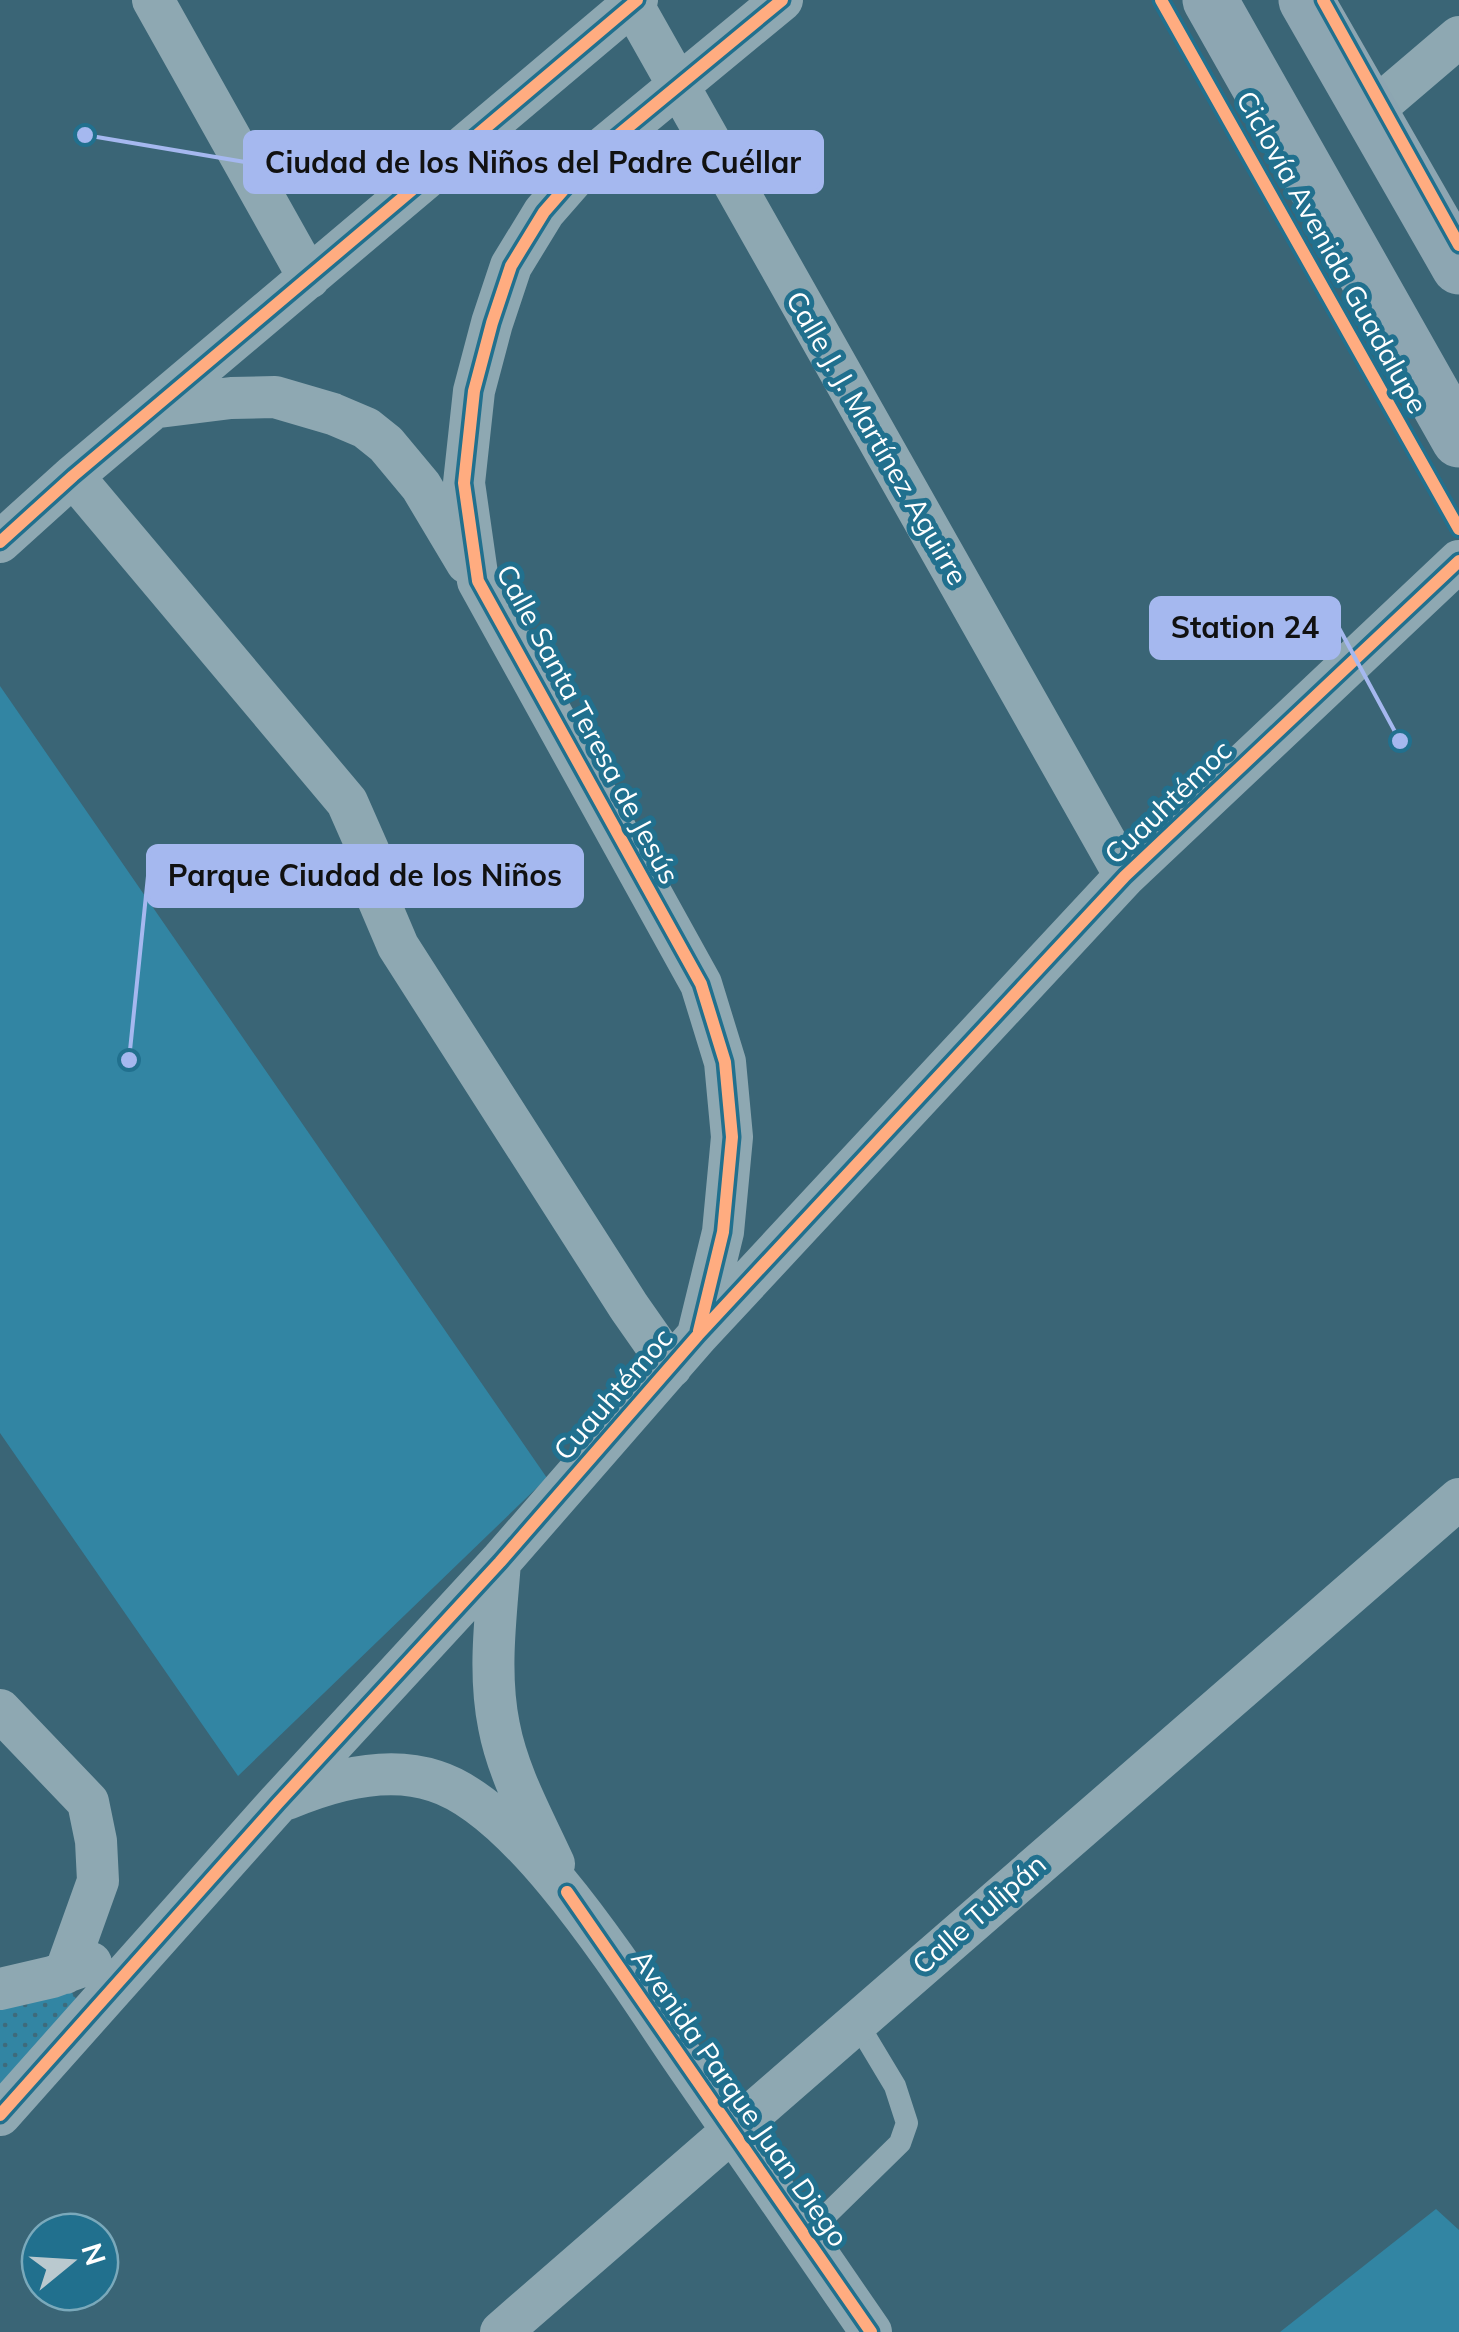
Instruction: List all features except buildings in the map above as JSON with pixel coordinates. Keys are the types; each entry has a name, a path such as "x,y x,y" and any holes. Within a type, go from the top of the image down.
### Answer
{"main road":[{"path":"1210,0 1459,440"},
{"path":"1306,0 1459,267"}],"street":[{"path":"153,0 308,278"},
{"name":"Calle Santa Teresa de Jesús","path":"684,1351 723,1232 732,1138 725,1062 701,984 478,581 464,483 474,391 511,266 544,212 576,174 782,0"},
{"path":"0,542 633,1"},
{"name":"Calle J. J. Martínez Aguirre","path":"633,1 1125,876"},
{"path":"1371,112 1459,37"},
{"path":"160,406 276,397 366,428 386,444 421,486 478,581"},
{"path":"74,476 347,802 368,852 378,899 398,946 629,1307 684,1351"},
{"name":"Cuauhtémoc","path":"0,2115 278,1803 500,1562 684,1351 1125,876 1459,561"},
{"name":"Calle Tulipán","path":"502,2332 1459,1499"},
{"name":"Avenida Parque Juan Diego","path":"500,1562 493,1642 499,1729 566,1892"},
{"path":"0,1710 88,1802 96,1841 98,1882 65,1973"},
{"name":"Avenida Parque Juan Diego","path":"278,1803 327,1782 389,1774 436,1781 501,1823 566,1892 871,2332"},
{"path":"0,1989 95,1962 186,1905"}],"lane":[{"path":"805,2236 900,2143 907,2124 894,2086 856,2021"}],"shaded area":[{"path":"0,686 547,1478 238,1776 0,1433"},
{"path":"70,1990 79,2003 0,2092 0,2005"},
{"path":"1436,2209 1459,2230 1459,2332 1280,2332"}],"cycle path":[{"path":"0,542 637,0"},
{"path":"699,1331 723,1232 732,1137 725,1062 701,984 478,581 464,483 474,391 492,323 511,266 544,212 593,156 782,0"},
{"name":"Ciclovía Avenida Guadalupe","path":"1161,0 1459,529"},
{"path":"1323,0 1459,245"},
{"path":"0,2115 278,1803 500,1562 698,1335 1125,876 1459,561"},
{"path":"567,1892 871,2332"}],"place":[{"name":"Ciudad de los Niños del Padre Cuéllar","path":"85,135"},
{"name":"Station 24","path":"1400,741"},
{"name":"Parque Ciudad de los Niños","path":"129,1060"}]}
